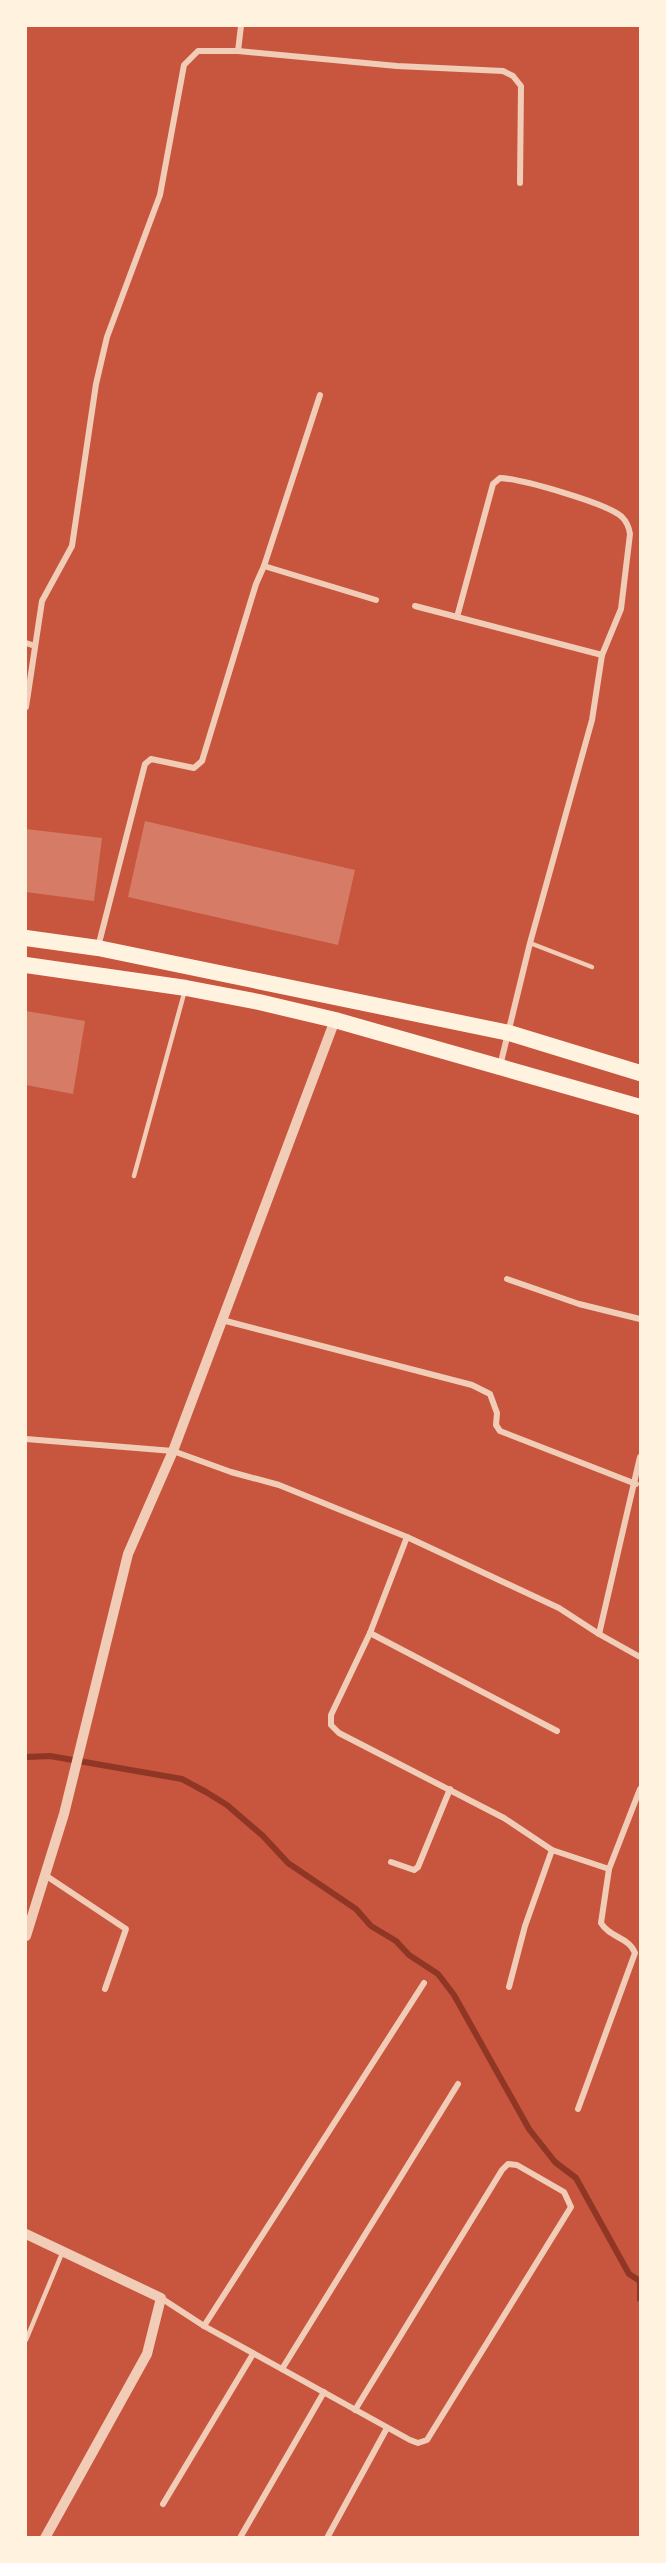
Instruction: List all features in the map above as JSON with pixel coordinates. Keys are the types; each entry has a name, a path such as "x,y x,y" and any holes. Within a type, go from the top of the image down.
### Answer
{"highway":[{"path":"26,938 98,948 508,1033 640,1073"},
{"path":"26,965 186,988 334,1020 640,1107"}],"street":[{"path":"238,51 240,26"},
{"path":"26,707 42,601 72,546 96,384 107,337 160,195 184,65 198,51 238,51 397,66 493,70 509,74 521,86 520,183"},
{"path":"98,948 145,764 151,759 194,768 202,761 256,584 264,566 320,395"},
{"path":"457,617 492,484 500,478 508,478 612,510 622,518 629,529 621,609 602,655 592,720 530,943 500,1069"},
{"path":"264,566 376,600"},
{"path":"415,606 602,655"},
{"path":"26,642 35,646"},
{"path":"26,1935 74,1774 128,1554 173,1451 334,1020"},
{"path":"507,1279 579,1304 640,1319"},
{"path":"222,1320 472,1385 490,1394 497,1413 496,1425 500,1431 636,1484"},
{"path":"26,1439 173,1451 231,1472 279,1485 407,1537 559,1608 640,1657"},
{"path":"599,1634 636,1484 640,1456"},
{"path":"407,1537 370,1634 331,1715 331,1725 339,1734 504,1818 552,1850 609,1869"},
{"path":"370,1634 557,1731"},
{"path":"391,1862 414,1870 418,1867 450,1789"},
{"path":"579,2109 635,1953 630,1944 608,1933 601,1923 609,1869 640,1789"},
{"path":"509,1987 525,1926 552,1850"},
{"path":"44,1875 126,1929 105,1989"},
{"path":"204,2326 424,1983"},
{"path":"282,2369 458,2084"},
{"path":"26,2234 161,2298 253,2354 387,2428 418,2443 428,2440 571,2207 564,2192 517,2165 507,2164 355,2410"},
{"path":"45,2538 147,2354 161,2298"},
{"path":"163,2504 253,2354"},
{"path":"241,2536 324,2392"},
{"path":"327,2538 387,2428"}],"lane":[{"path":"530,943 592,967"},
{"path":"134,1176 186,988"},
{"path":"26,2340 63,2250"}],"building":[{"path":"145,821 355,870 338,945 128,897"},
{"path":"26,829 102,838 94,901 26,892"},
{"path":"26,1011 85,1021 73,1094 26,1085"}],"waterway":[{"path":"26,1757 50,1756 182,1779 227,1805 263,1836 288,1863 356,1909 371,1926 396,1941 409,1955 438,1974 454,1995 529,2129 555,2162 576,2178 629,2274 640,2281 640,2299"}]}
